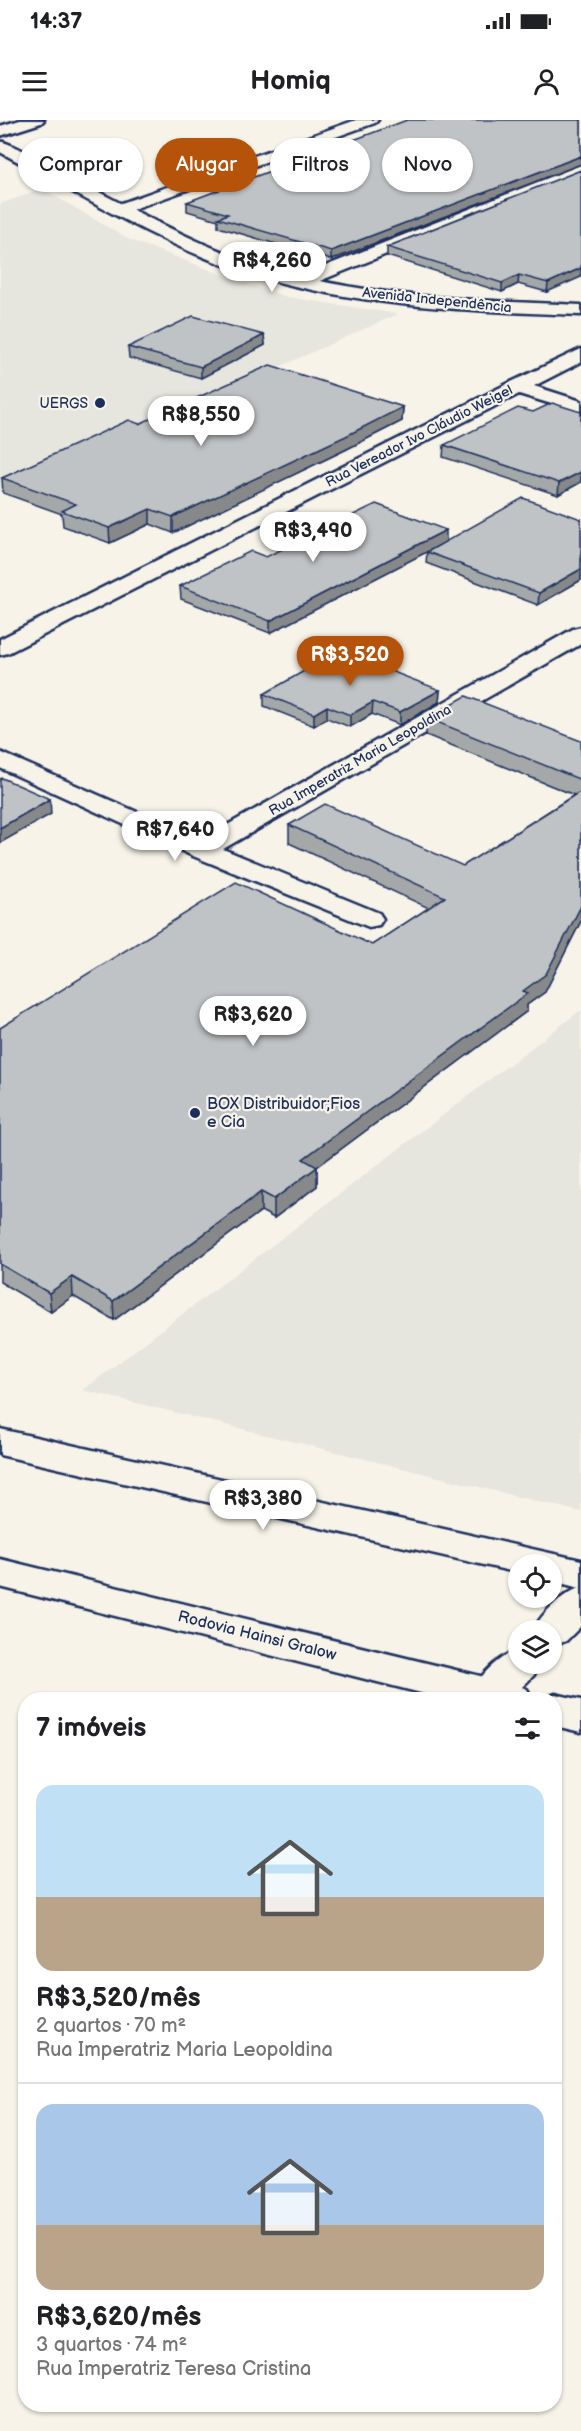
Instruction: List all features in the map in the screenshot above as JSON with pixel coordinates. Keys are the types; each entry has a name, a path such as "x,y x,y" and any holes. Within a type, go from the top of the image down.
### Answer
{"street":[{"path":"0,131 36,120"},
{"path":"119,209 370,120"},
{"name":"Avenida Independência","path":"0,146 202,251 265,273 301,282 380,295 450,303 581,310"},
{"path":"301,282 581,170"},
{"name":"Rua Vereador Ivo Cláudio Weigel","path":"0,648 581,355"},
{"path":"516,387 581,407"},
{"name":"Rua Imperatriz Maria Leopoldina","path":"202,850 581,634"},
{"path":"0,759 202,850 369,919"},
{"path":"0,1442 508,1557"},
{"path":"562,1569 581,1574"},
{"name":"Rodovia Hainsi Gralow","path":"0,1573 482,1692"},
{"path":"562,1621 581,1602"},
{"path":"505,1692 515,1674"},
{"path":"562,1712 581,1716"}],"shaded area":[{"name":"UERGS","path":"34,192 48,192 128,239 236,280 287,297 398,314 0,491 0,204"},
{"path":"581,1010 581,1512 83,1390"}],"building":[{"path":"407,120 581,120 581,156 331,251 218,218 228,214 187,202 214,192 258,192 258,176 270,171 270,192 370,192 370,138 359,138"},
{"path":"581,170 581,268 548,283 519,275 502,283 387,247"},
{"path":"193,316 264,335 201,367 128,347"},
{"path":"270,365 403,407 173,517 150,509 109,528 62,511 76,504 2,478 129,420 139,424"},
{"path":"552,403 581,412 581,472 559,483 444,445 518,408 533,412"},
{"path":"523,498 581,519 581,569 539,593 427,552"},
{"path":"376,504 446,530 270,621 180,586 251,551 266,557"},
{"path":"339,651 440,690 400,712 373,702 350,715 327,706 314,714 264,694"},
{"path":"466,696 581,741 581,780 427,718"},
{"path":"0,779 50,799 0,828"},
{"name":"BOX Distribuidor;Fios e Cia","path":"581,791 581,906 546,974 523,991 528,993 303,1159 317,1167 274,1199 261,1192 113,1301 72,1277 49,1293 0,1264 0,1028 236,882 372,945 445,897 289,825 325,804 463,866"}],"place":[{"name":"UERGS","path":"100,403"},
{"name":"BOX Distribuidor;Fios e Cia","path":"195,1113"}]}
